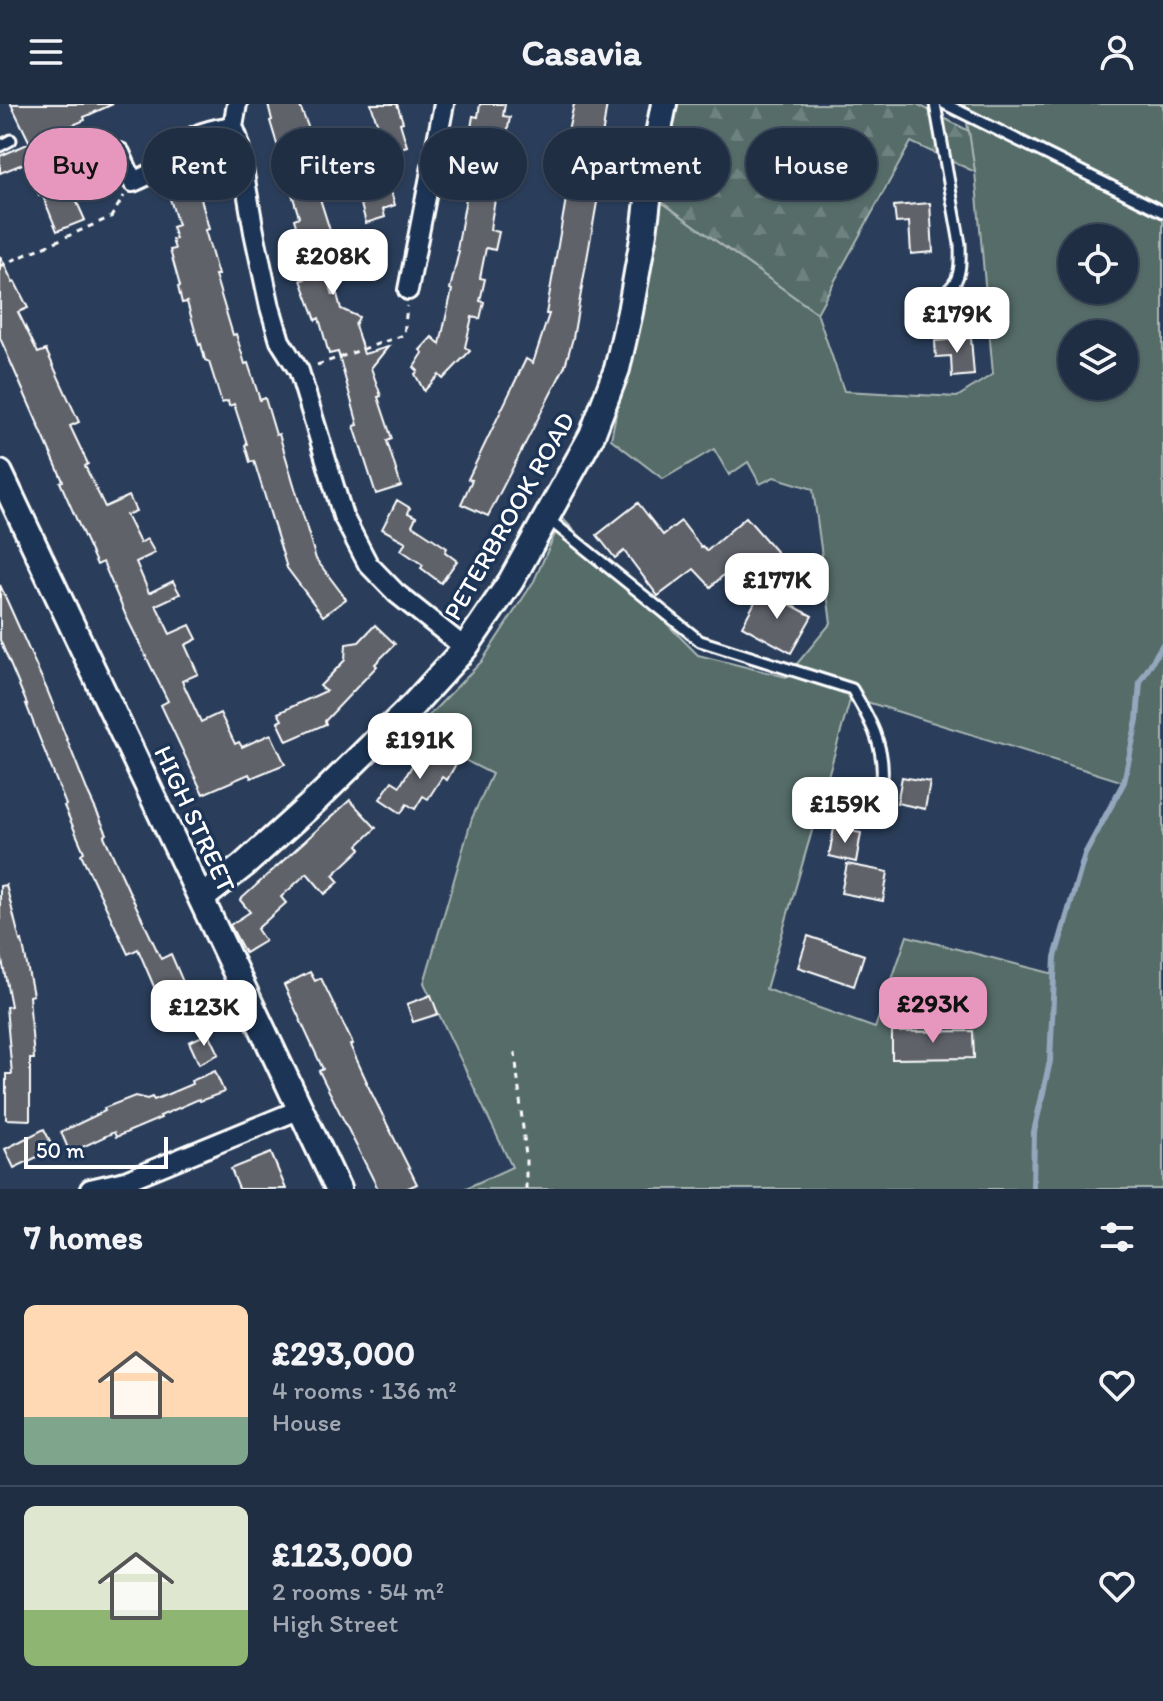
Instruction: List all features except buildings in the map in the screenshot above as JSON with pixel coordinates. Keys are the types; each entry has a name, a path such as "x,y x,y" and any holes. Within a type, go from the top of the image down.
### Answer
{"street":[{"path":"237,104 233,126 270,307 280,341 299,371 343,516 368,564 396,593 465,648"},
{"path":"408,290 444,104"},
{"name":"PETERBROOK ROAD","path":"202,898 317,799 413,705 465,648 511,581 592,435 617,369 630,312 664,104"},
{"path":"127,169 133,182 158,171 180,153 191,138 233,126"},
{"name":"HIGH STREET","path":"0,473 338,1189"},
{"path":"90,1189 125,1181 299,1107"}],"lane":[{"path":"930,305 947,292 959,277 960,264 960,244 935,104"},
{"path":"945,104 1163,212"},
{"path":"0,146 11,140"},
{"path":"547,518 700,641 852,689 872,725 882,753 882,782 873,817"}],"path":[{"path":"0,266 111,217 133,182"},
{"path":"299,371 404,335 408,290"},
{"path":"515,1052 526,1157 526,1189"}],"green space":[{"path":"674,104 917,104 969,131 975,172 911,142 817,313 659,200 730,200 730,128 670,128"},
{"path":"964,104 1163,104 1163,1189 464,1189 512,1167 424,983 472,818 492,774 412,733 482,661 534,581 562,518 698,655 786,677 831,623 813,489 774,477 760,484 748,462 729,475 714,449 663,479 611,439 659,200 817,313 844,391 957,397 993,374 975,172","holes":["851,697 1124,782 1085,854 1055,957 1054,974 907,936 875,1028 766,989"]}],"waterway":[{"path":"1033,1189 1034,1132 1050,1061 1055,957 1085,854 1124,782 1137,720 1140,682 1163,644"}]}
